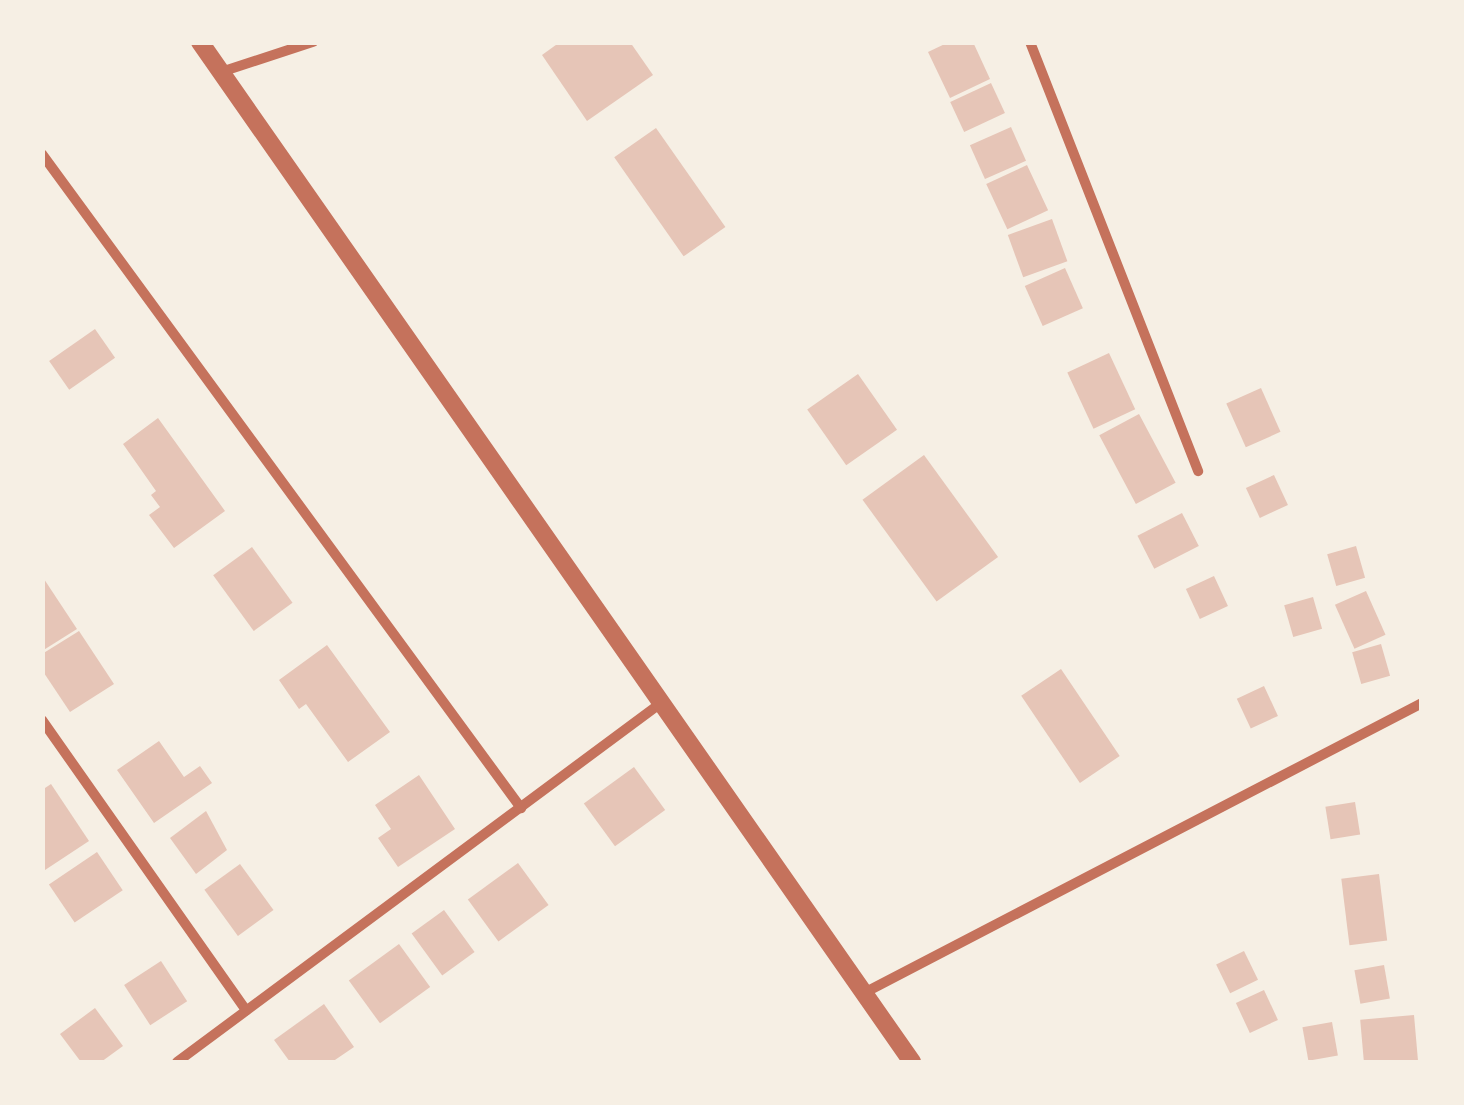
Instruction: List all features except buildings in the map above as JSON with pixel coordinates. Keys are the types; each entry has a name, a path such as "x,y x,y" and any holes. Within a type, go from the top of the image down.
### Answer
{"street":[{"path":"200,42 912,1062"},
{"path":"221,72 312,42"},
{"path":"1030,42 1198,471"},
{"path":"42,154 520,808"},
{"path":"177,1062 661,703"},
{"path":"864,994 1422,703"},
{"path":"42,720 246,1010"}]}
